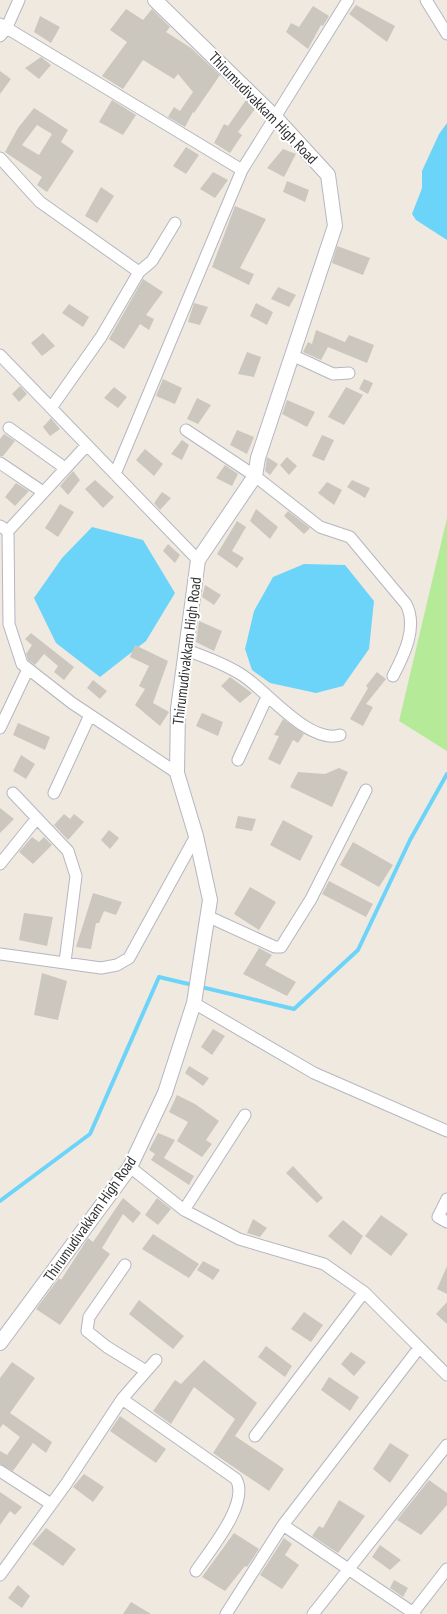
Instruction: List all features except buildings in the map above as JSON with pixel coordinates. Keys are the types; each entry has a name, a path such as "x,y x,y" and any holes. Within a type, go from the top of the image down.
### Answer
{"street":[{"path":"19,0 2,30 242,170"},
{"name":"Thirumudivakkam High Road","path":"0,1343 130,1167 166,1093 195,998 210,900 196,836 177,772 178,709 198,560 255,476 258,458 294,356 335,226 328,175 274,116 154,0"},
{"path":"115,474 242,170 348,0"},
{"path":"426,0 447,34"},
{"path":"0,158 40,202 139,272"},
{"path":"51,408 101,337 139,272 152,261 175,223"},
{"path":"0,355 198,560"},
{"path":"294,356 333,374 349,373"},
{"path":"9,428 66,468"},
{"path":"186,430 255,476 320,527 350,537 406,604 411,613 410,634 393,676"},
{"path":"87,445 43,492 4,528 9,624 22,664 90,715 177,772"},
{"path":"0,462 43,492"},
{"path":"186,650 216,660 243,675 267,697 325,736 340,735"},
{"path":"0,728 28,669"},
{"path":"238,760 267,697"},
{"path":"54,793 90,715"},
{"path":"207,916 275,947 281,947 311,899 366,790"},
{"path":"13,793 68,851 74,863 76,876 66,962"},
{"path":"0,864 37,818"},
{"path":"0,954 101,968 117,964 129,958 141,940 196,836"},
{"path":"195,998 314,1074 447,1130"},
{"path":"184,1210 245,1115"},
{"path":"130,1167 184,1210 238,1239 324,1264 364,1292 447,1375"},
{"path":"447,1199 438,1217 447,1222"},
{"path":"124,1265 89,1317 86,1325 87,1331 107,1347 146,1371"},
{"path":"256,1436 364,1292"},
{"path":"226,1614 283,1525 419,1348"},
{"path":"0,1575 122,1399 156,1360"},
{"path":"122,1399 236,1479 240,1486 240,1497 232,1517 196,1571"},
{"path":"313,1614 447,1445"},
{"path":"0,1471 51,1504"},
{"path":"283,1525 413,1614 447,1569"}],"green space":[{"path":"447,518 447,751 399,721"}],"water":[{"path":"447,123 447,240 416,220 412,214 422,188 422,171 439,134"},
{"path":"92,527 143,540 175,593 146,641 100,677 56,643 34,598 62,558"},
{"path":"304,564 345,565 374,601 369,649 343,686 316,693 270,683 252,670 245,649 254,611 273,577"}],"waterway":[{"path":"0,1201 90,1134 159,977 294,1009 358,950 410,840 447,774"}]}
